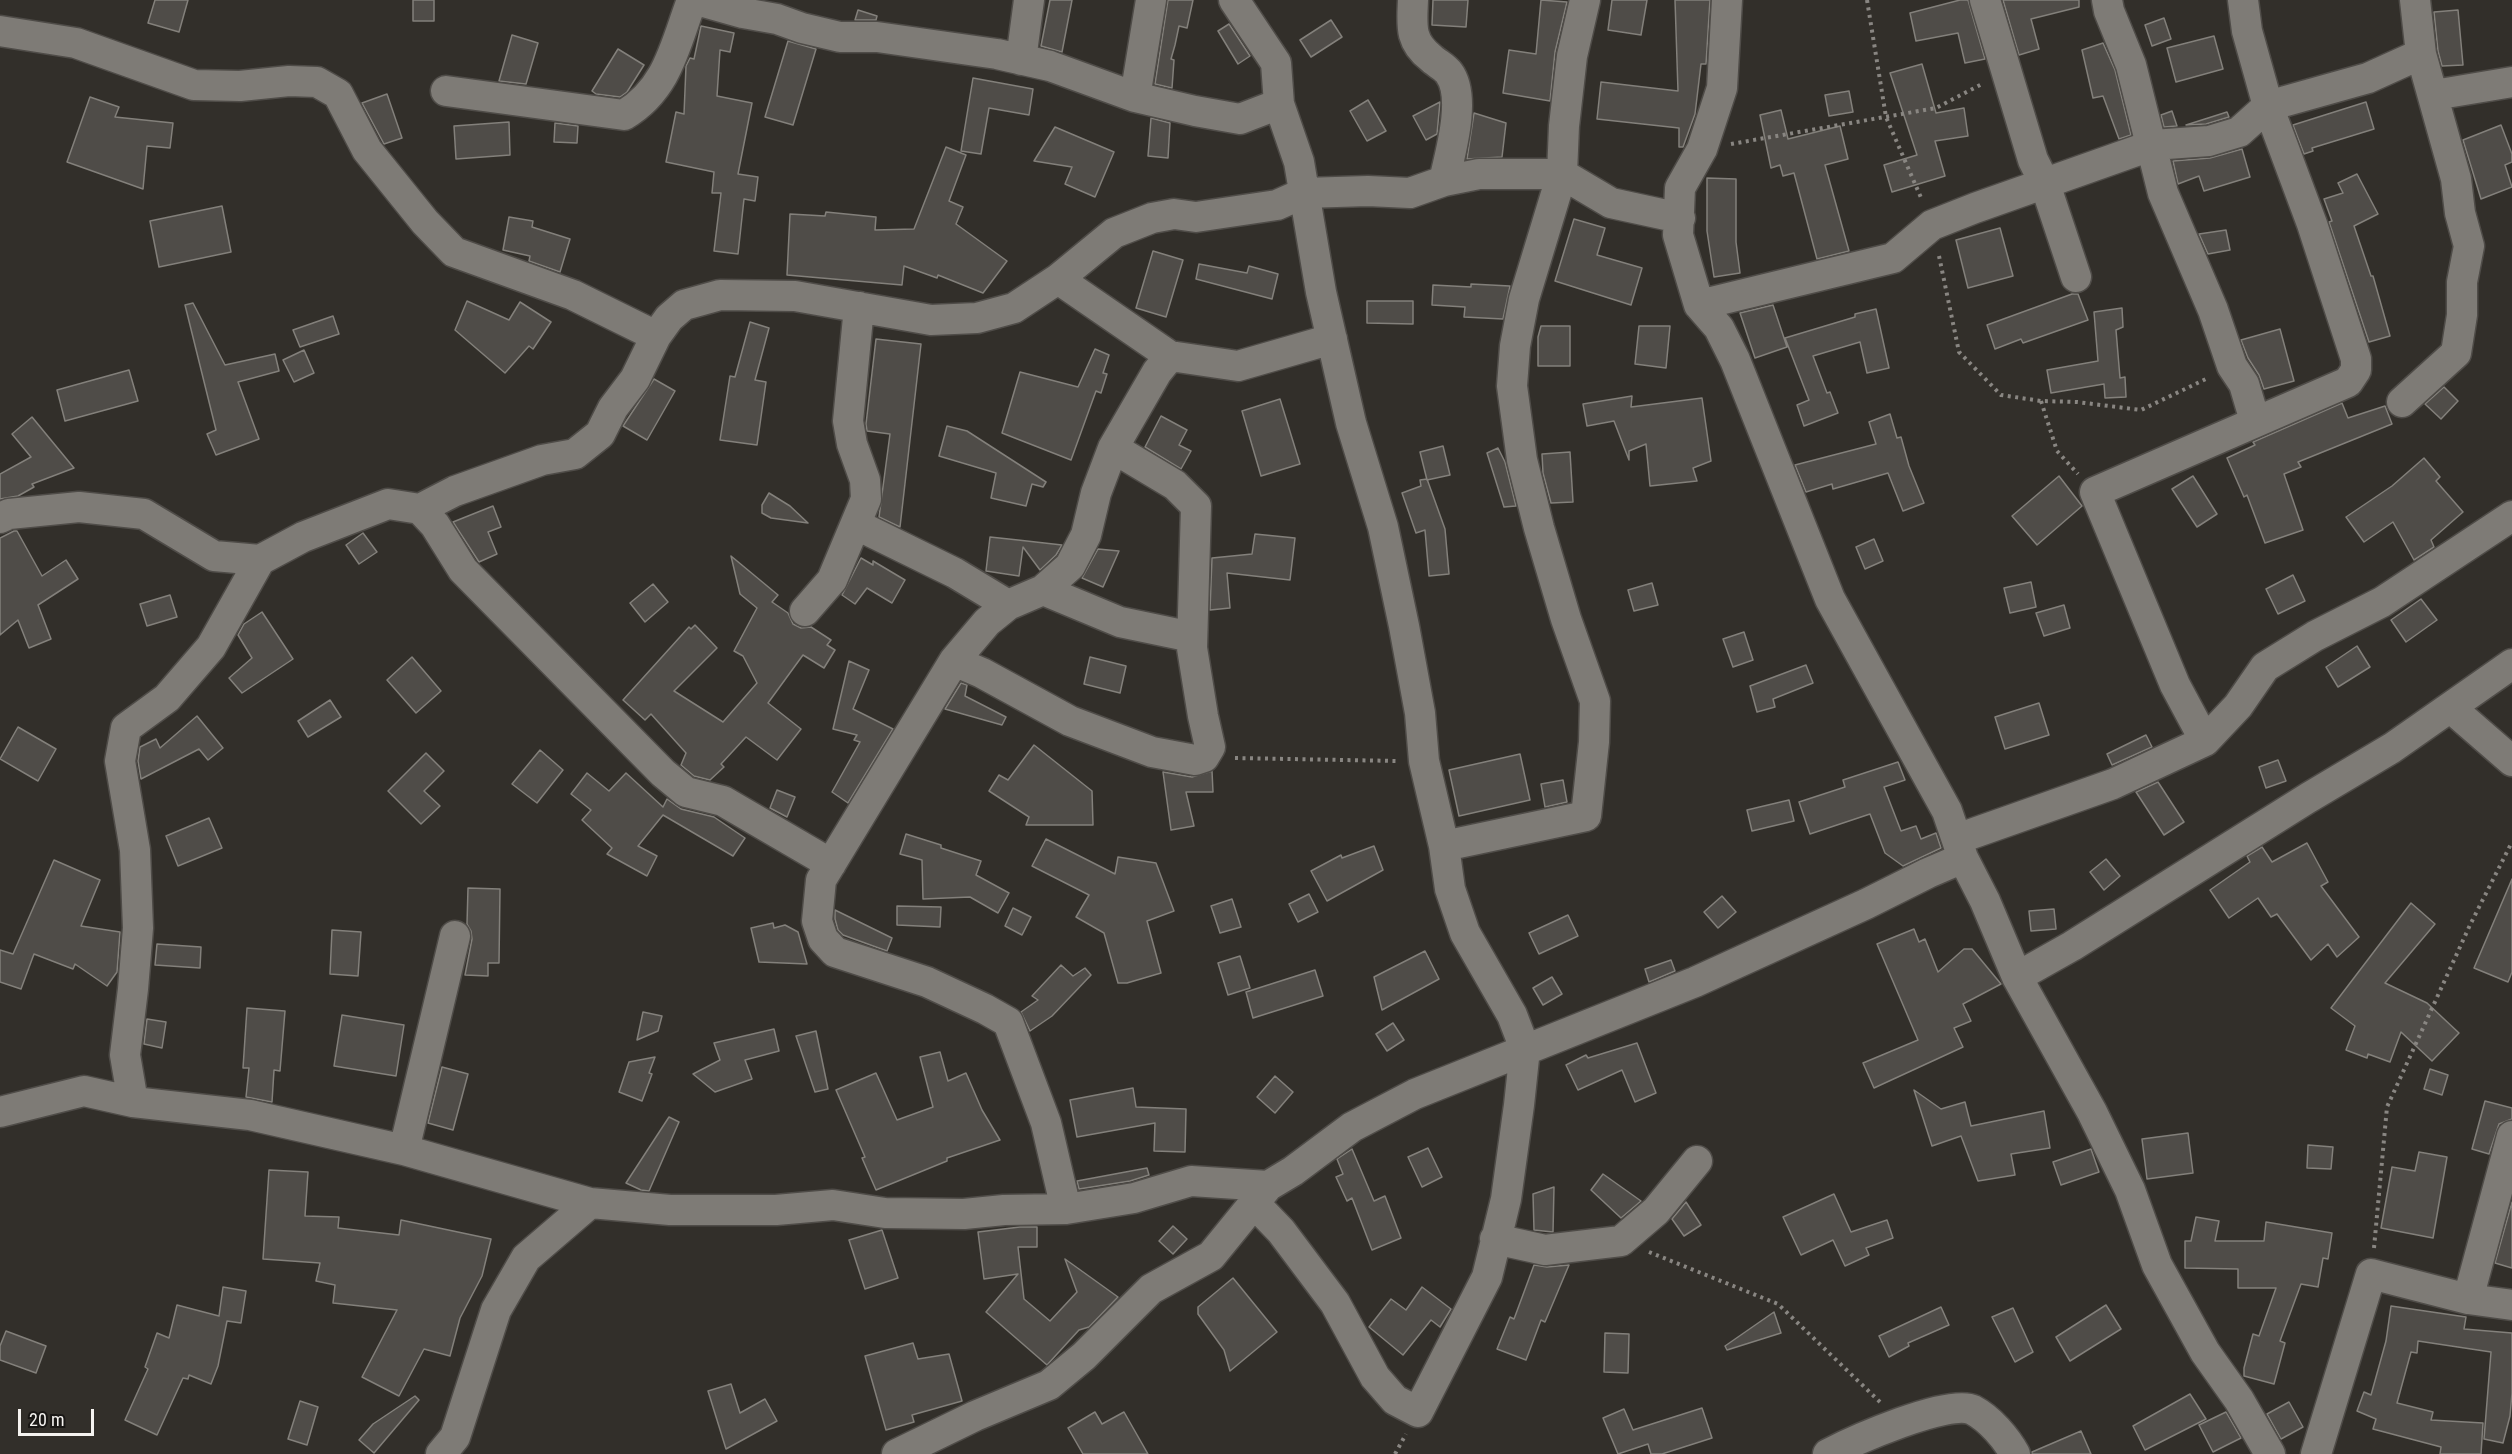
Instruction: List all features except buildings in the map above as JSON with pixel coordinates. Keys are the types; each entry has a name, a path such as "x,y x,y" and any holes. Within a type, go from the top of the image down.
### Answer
{"street":[{"path":"446,91 624,115 640,105 660,83 692,0"},
{"path":"697,0 840,37 877,37 997,54 1050,66 1135,97 1240,118 1279,104"},
{"path":"1021,60 1029,0"},
{"path":"1135,97 1152,0"},
{"path":"1234,0 1275,63 1279,104 1299,162 1321,292 1351,423 1383,526 1420,713 1424,761 1444,846 1450,889 1465,933 1512,1015 1524,1049 1508,1189 1487,1277 1418,1412 1395,1400 1375,1377 1335,1303 1281,1231 1261,1194"},
{"path":"1413,0 1411,24 1415,40 1427,55 1449,73 1455,89 1457,126 1444,181"},
{"path":"1444,846 1586,816 1595,701 1566,619 1539,528 1522,460 1512,386 1515,346 1524,299 1562,174 1564,126 1572,57 1585,0"},
{"path":"1727,0 1722,88 1702,148 1680,188 1678,235 1699,305 1719,328 1735,360 1830,599 1857,652 1942,800 1960,849 2017,977 2101,1130 2130,1190 2157,1265 2257,1448"},
{"path":"1985,0 2033,160 2045,184 2076,277"},
{"path":"2107,0 2109,11 2131,65 2153,145 2156,169 2163,193 2213,310 2232,366 2244,384 2255,421"},
{"path":"2205,741 2175,685 2095,492 2348,382 2356,370 2356,359 2312,224 2268,106 2247,31 2242,0"},
{"path":"2402,402 2456,353 2462,315 2462,282 2469,246 2460,213 2456,179 2421,54 2415,0"},
{"path":"0,31 76,44 194,85 240,86 289,81 317,82 338,94 367,150 425,222 454,252 573,296 656,336"},
{"path":"1699,305 1893,258 1932,225 2153,145 2209,141 2239,132 2268,106 2368,78 2421,54"},
{"path":"2434,95 2512,82"},
{"path":"133,1102 125,1055 134,988 138,928 135,850 120,761 126,728 167,698 211,647 260,560 303,537 388,504 420,509 456,492 542,460 575,454 600,434 613,408 635,379 656,336 669,318 684,305 720,295 795,296 931,320 977,318 1014,308 1058,279 1114,233 1152,218 1174,214 1196,217 1277,205 1304,193 1368,190 1410,193 1444,181 1479,174 1562,174 1611,203 1680,218"},
{"path":"1058,279 1170,356 1238,366 1332,339"},
{"path":"805,611 832,580 866,499 865,480 852,444 848,421 859,307"},
{"path":"1066,1209 1046,1123 1008,1022 985,1008 927,982 835,952 823,939 817,921 821,880 954,661 987,622 1008,605 1042,590 1070,567 1086,535 1096,493 1113,448 1170,356"},
{"path":"954,661 982,673 1070,722 1152,752 1196,760 1204,757 1210,747 1198,693 1192,637 1196,506 1175,484 1113,448"},
{"path":"0,518 9,514 79,507 144,514 214,556 260,560"},
{"path":"420,509 435,525 463,570 663,773 686,792 723,801 831,864"},
{"path":"897,1454 975,1416 1049,1385 1084,1356 1151,1289 1211,1256 1261,1194 1377,1113 1415,1094 1741,962 1928,873 1960,849 2113,784 2205,741 2238,706 2265,667 2315,636 2382,602 2512,516"},
{"path":"856,525 955,573 1008,605"},
{"path":"1042,590 1120,622 1192,637"},
{"path":"2017,977 2072,946 2308,798 2383,754 2451,708 2503,668 2512,664"},
{"path":"2451,708 2512,761"},
{"path":"404,1150 455,936"},
{"path":"0,1112 84,1091 133,1102 250,1115 404,1150 590,1203 670,1210 729,1212 834,1204 885,1213 964,1214 1004,1210 1066,1209 1134,1198 1191,1181 1261,1194"},
{"path":"2468,1299 2512,1136"},
{"path":"1495,1239 1545,1250 1621,1241 1656,1211 1698,1161"},
{"path":"441,1454 455,1437 496,1310 526,1258 590,1203"},
{"path":"2316,1454 2371,1274 2468,1299 2512,1305"},
{"path":"1828,1454 1849,1443 1951,1407 1972,1410 2007,1441 2015,1454"}],"path":[{"path":"1867,0 1886,117 1932,225 1959,352 2001,395 2141,410 2232,366"},
{"path":"1702,148 1936,108 2006,71"},
{"path":"2041,401 2057,451 2095,492"},
{"path":"1204,757 1424,761"},
{"path":"2371,1274 2387,1107 2469,925 2512,842"},
{"path":"1621,1241 1778,1304 1902,1423"}]}
